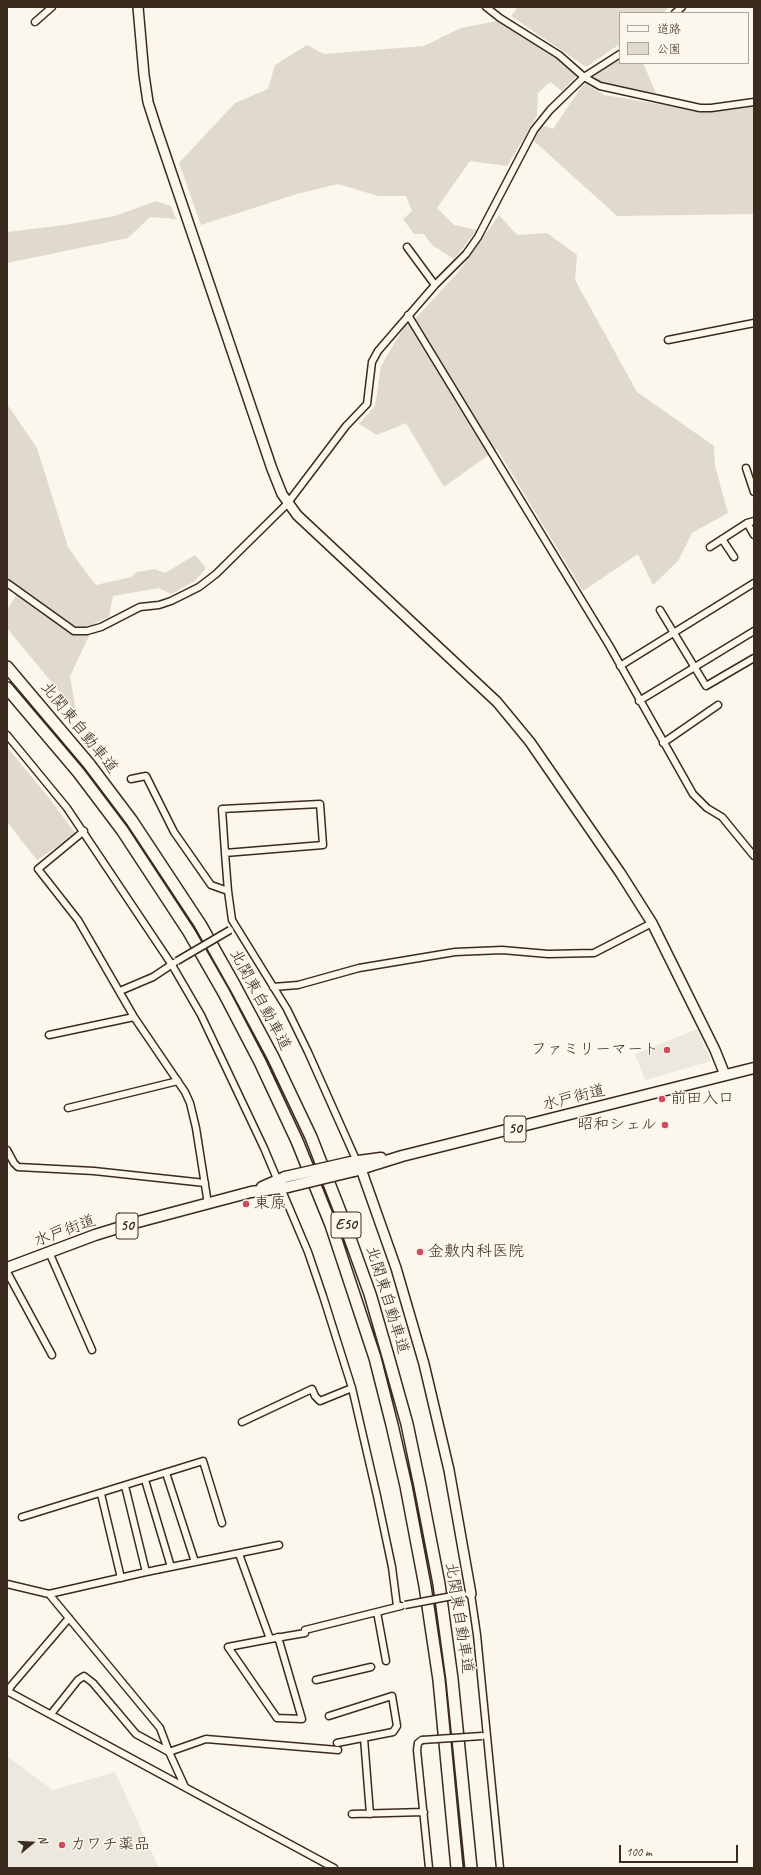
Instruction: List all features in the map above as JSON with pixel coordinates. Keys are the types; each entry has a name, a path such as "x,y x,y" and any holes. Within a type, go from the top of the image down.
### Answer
{"highway":[{"name":"北関東自動車道","path":"7,667 89,764 123,808 168,873 200,924 273,1056 311,1137 344,1219 370,1294 384,1342 407,1424 420,1486 439,1584 452,1678 464,1780 471,1868"},
{"name":"北関東自動車道","path":"7,688 79,773 122,830 189,932 224,993 260,1062 297,1141 331,1225 375,1358 392,1425 407,1494 425,1586 439,1680 457,1868"}],"main road":[{"name":"水戸街道","path":"7,1268 134,1223 283,1183 402,1156 754,1068"}],"street":[{"path":"35,22 52,7"},
{"path":"138,7 141,54 148,102 272,469 287,504 497,702 515,722 621,874 652,923 715,1050 725,1075"},
{"path":"486,7 500,18 559,55 584,77 600,86 700,108 711,108 754,102"},
{"path":"7,583 74,631 101,627 140,607 159,605 199,587 237,554 287,504 346,426 366,404 372,362 378,351 435,285 466,254 478,237 534,130 550,110 584,77 619,55"},
{"path":"407,247 435,285"},
{"path":"408,315 620,666 693,794 707,808 722,817 754,856"},
{"path":"668,340 754,323"},
{"path":"746,468 754,492"},
{"path":"710,546 747,523 754,521"},
{"path":"747,523 754,534"},
{"path":"722,539 734,557"},
{"path":"620,666 754,583"},
{"path":"660,610 706,686 754,658"},
{"path":"640,701 754,630"},
{"path":"663,743 718,705"},
{"path":"7,735 43,777 84,831 175,963 283,1183 323,1296 352,1388 382,1518 392,1567 397,1606"},
{"path":"131,779 146,776 174,832 211,885 228,891"},
{"path":"225,853 323,845 320,804 222,809 225,853 228,891 232,928 273,987 308,1052 356,1166 396,1268 426,1371 451,1478 485,1736 500,1868"},
{"path":"84,831 38,869 78,920 134,1017 178,1081 190,1103 208,1204"},
{"path":"273,987 298,985 359,968 455,952 502,950 548,954 594,953 652,923"},
{"path":"120,991 153,977 232,928"},
{"path":"49,1035 134,1017"},
{"path":"68,1108 178,1081"},
{"path":"7,1150 18,1167 101,1172 205,1183"},
{"path":"49,1252 92,1350"},
{"path":"7,1272 52,1355"},
{"path":"242,1422 312,1389 315,1396 320,1401 352,1388"},
{"path":"22,1517 101,1494 203,1461 222,1523"},
{"path":"166,1473 196,1562"},
{"path":"145,1480 171,1567"},
{"path":"125,1486 146,1572"},
{"path":"101,1494 120,1578"},
{"path":"7,1584 49,1594 146,1572 279,1545"},
{"path":"239,1554 270,1639"},
{"path":"49,1594 160,1728 185,1787"},
{"path":"278,1637 302,1719 277,1718 228,1647 278,1637 305,1632 397,1606 467,1594"},
{"path":"377,1612 386,1661"},
{"path":"69,1618 11,1686 8,1692 185,1787 207,1801 334,1868"},
{"path":"316,1680 371,1667"},
{"path":"51,1714 78,1680 84,1676 93,1683 136,1734 169,1752 206,1739 338,1750"},
{"path":"329,1716 392,1696 397,1726 393,1732 337,1743"},
{"path":"429,1868 418,1743 422,1740 485,1736"},
{"path":"364,1738 370,1814"},
{"path":"352,1814 424,1812"}],"shaded area":[{"path":"697,1029 711,1061 645,1080 635,1054"},
{"path":"7,1756 53,1790 115,1772 159,1868 7,1868"}],"green space":[{"path":"518,7 669,7 664,12 619,12 619,45 586,67 511,16"},
{"path":"497,21 558,59 577,75 562,91 550,82 538,93 537,116 507,166 470,161 437,208 454,225 477,230 454,259 432,245 424,234 414,234 403,219 412,211 406,196 378,196 338,184 297,194 201,225 179,163 235,103 268,89 275,65 307,45 324,54 424,46 461,28"},
{"path":"619,60 619,64 643,64 656,93 610,85 598,81 594,75"},
{"path":"584,83 605,95 704,112 754,106 754,214 617,216 533,140 542,125 553,129"},
{"path":"156,201 171,206 176,219 150,217 128,238 7,263 7,232 65,225 115,216"},
{"path":"499,215 517,235 547,233 577,255 575,280 637,392 714,446 715,466 728,513 692,533 678,561 653,585 638,554 583,591 497,449 444,487 406,423 377,435 359,424 375,406 381,366 404,327 415,319 459,271"},
{"path":"7,404 37,448 68,547 96,585 131,577 137,572 155,569 165,573 195,555 206,568 195,581 171,594 159,588 113,596 109,617 95,623 70,676 76,712 7,628 7,610 20,589 7,579"},
{"path":"7,747 46,794 76,834 37,860 7,822"}],"place":[{"name":"ファミリーマート","path":"667,1050"},
{"name":"前田入口","path":"662,1099"},
{"name":"昭和シェル","path":"665,1125"},
{"name":"東原","path":"246,1204"},
{"name":"金敷内科医院","path":"420,1252"},
{"name":"カワチ薬品","path":"62,1845"}]}
